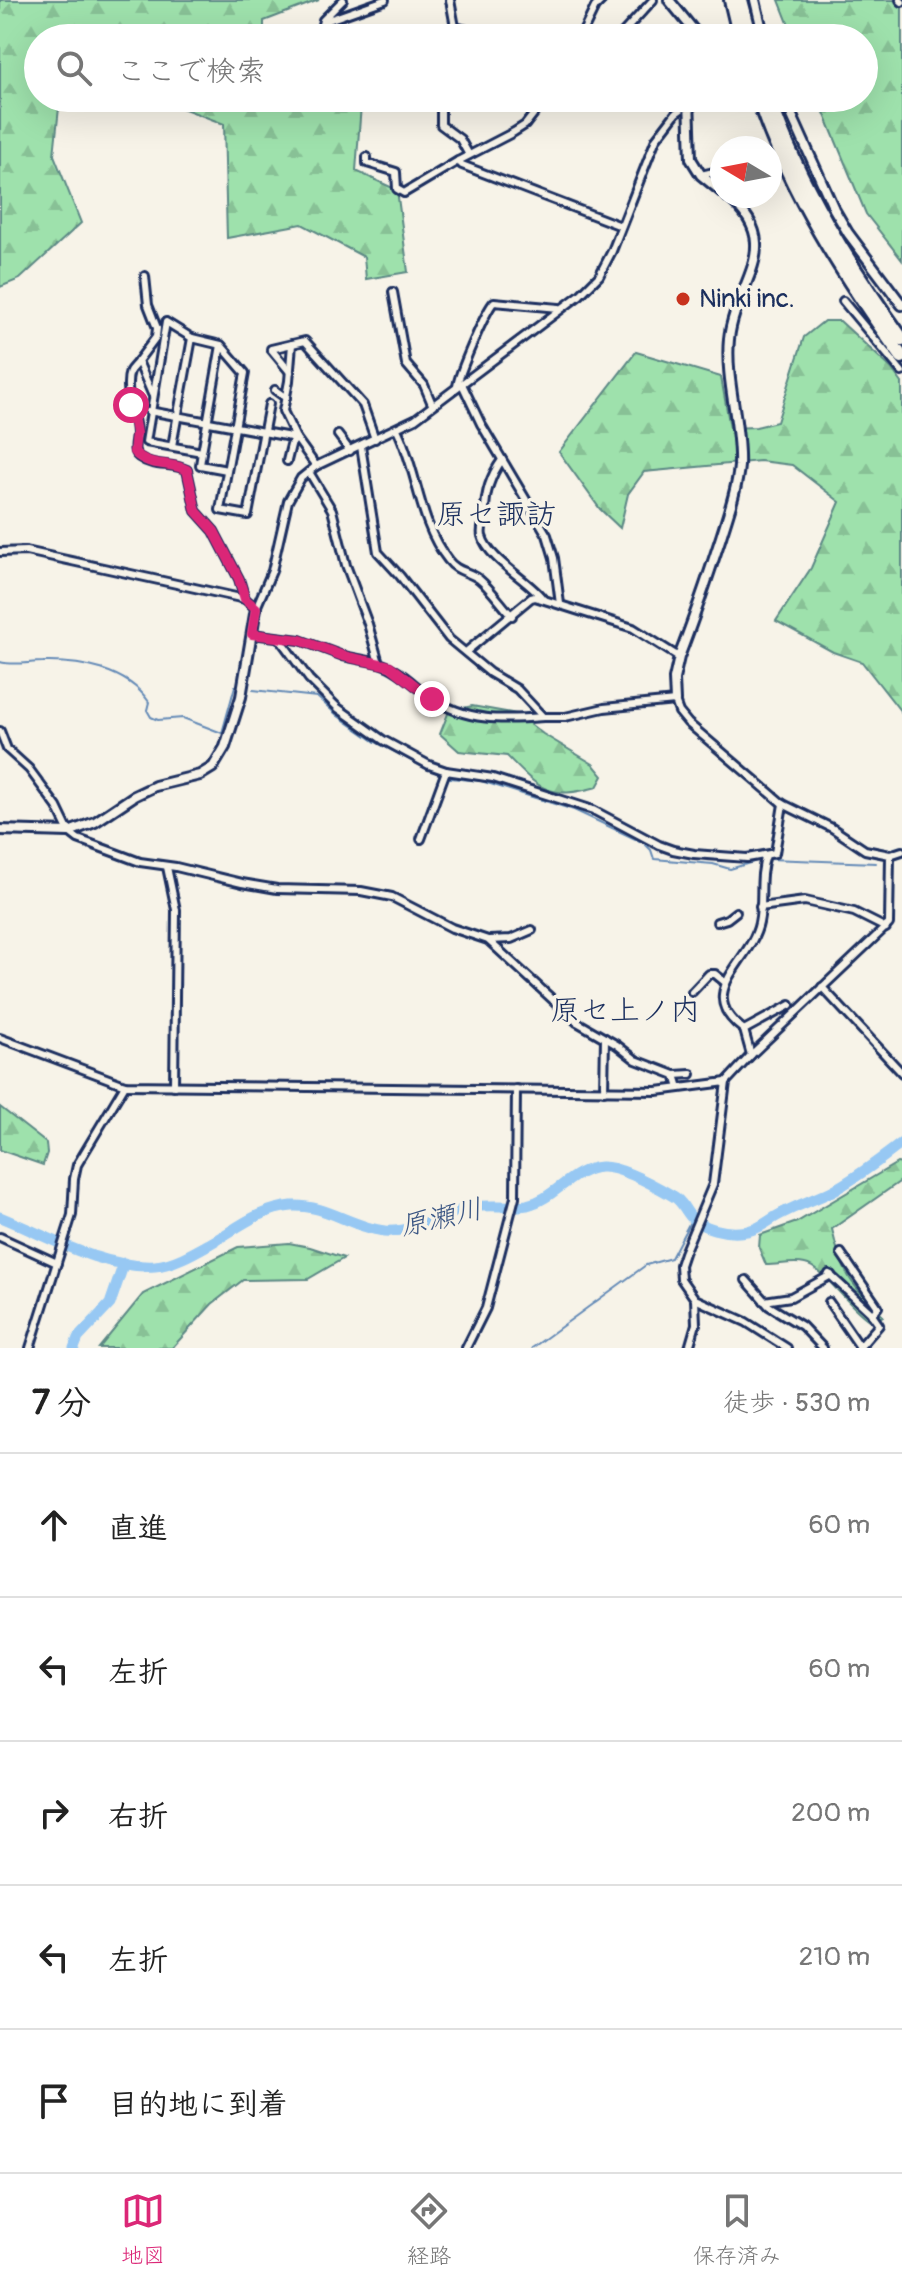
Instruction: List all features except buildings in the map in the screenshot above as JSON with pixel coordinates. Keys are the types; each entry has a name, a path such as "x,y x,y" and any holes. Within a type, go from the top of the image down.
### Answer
{"highway":[{"path":"731,0 737,24"},
{"path":"741,0 747,24"},
{"path":"763,112 809,212 849,280 902,357"},
{"path":"775,112 819,209 858,275 902,339"}],"street":[{"path":"323,22 343,0"},
{"path":"323,22 385,0"},
{"path":"450,0 454,24"},
{"path":"587,24 602,0"},
{"path":"631,24 653,0"},
{"path":"669,0 689,24"},
{"path":"755,0 761,24"},
{"path":"439,112 441,125 460,139 469,155"},
{"path":"367,157 367,163 396,172 397,189 404,193 525,125 535,112"},
{"path":"0,830 69,832 95,822 155,786 200,775 213,767 225,747 241,697 256,608 276,557 288,501 297,484 316,466 397,429 580,295 599,276 656,139 677,112"},
{"path":"689,112 691,159 710,182"},
{"path":"790,112 834,209 848,233 902,305"},
{"path":"458,161 621,226"},
{"path":"701,175 710,173"},
{"path":"739,208 757,238 756,259 733,321 728,344 739,468 723,529 679,657 674,679 675,701 688,723 783,804 832,828 865,850 890,855 902,851"},
{"path":"145,276 148,305 157,328 156,337 130,370 136,433 134,452 160,466 187,470 196,511 214,531 239,579 245,599"},
{"path":"393,292 406,364 424,385 432,404"},
{"path":"843,301 902,372"},
{"path":"560,309 494,302 458,377 547,535 554,558 560,604"},
{"path":"202,452 146,442 166,322 192,338 221,345 245,373 220,510 248,515 269,404"},
{"path":"172,446 192,338"},
{"path":"290,372 271,349 305,341 363,405 375,439"},
{"path":"292,344 283,411 296,438 316,466"},
{"path":"221,345 200,465 227,470"},
{"path":"138,361 152,394"},
{"path":"275,390 286,398"},
{"path":"149,411 296,438"},
{"path":"397,429 407,449 412,478 427,522 446,558 456,569 479,579 512,616"},
{"path":"338,435 350,451"},
{"path":"287,461 296,438"},
{"path":"361,446 378,552 443,633 490,673 517,689 543,717"},
{"path":"502,460 484,502 482,535 485,544 543,599"},
{"path":"309,472 332,510 346,565 379,663"},
{"path":"0,552 26,551 245,599 256,608"},
{"path":"467,651 531,598 560,604 640,631 679,657"},
{"path":"252,634 300,640 343,656 390,666 432,699 459,713 496,719 565,717 604,708 675,701"},
{"path":"279,638 309,679 338,708 406,754 445,774 493,778 593,810 673,850 739,857 775,853 783,804"},
{"path":"0,731 7,749 29,769 57,807 69,832 107,852 140,862 277,889 381,894 452,928 489,940 511,939 532,930"},
{"path":"421,839 445,774"},
{"path":"751,1055 744,1030 733,1022 724,1006 723,991 756,931 766,855"},
{"path":"787,1348 746,1322 695,1299 687,1291 680,1265 713,1184 726,1082 886,928 891,917 890,855"},
{"path":"167,867 176,910 174,1086"},
{"path":"760,907 805,901 854,912 886,928"},
{"path":"717,922 736,912"},
{"path":"489,940 577,1022 636,1060 675,1075 691,1074"},
{"path":"692,992 709,974 715,974 726,983"},
{"path":"822,987 902,1073"},
{"path":"744,1030 790,1005"},
{"path":"781,1010 788,1020"},
{"path":"0,1038 125,1085 657,1091 726,1082"},
{"path":"604,1091 605,1038"},
{"path":"675,1075 679,1088"},
{"path":"30,1348 74,1205 77,1165 125,1085"},
{"path":"466,1348 486,1308 515,1197 516,1089"},
{"path":"0,1237 57,1262"},
{"path":"841,1253 878,1307 872,1315"},
{"path":"764,1301 791,1297 830,1275 872,1315 879,1328 859,1347 829,1302"},
{"path":"844,1288 857,1277"},
{"path":"746,1280 764,1301 802,1326 823,1348"},
{"path":"689,1348 696,1324 695,1299"}],"green space":[{"path":"0,0 319,0 264,21 264,24 24,24 24,112 59,112 54,155 81,223 20,279 0,287"},
{"path":"779,0 902,0 902,260 866,214 824,112 878,112 878,24 788,24"},
{"path":"193,112 360,112 356,171 397,190 408,272 366,279 364,257 302,224 227,238 224,124"},
{"path":"824,321 840,321 891,368 902,383 902,713 862,662 833,652 776,621 811,568 840,502 792,465 760,461 644,472 628,494 620,528 600,509 559,452 636,352 721,377 730,428 777,422 804,337"},
{"path":"472,706 517,714 543,734 593,764 603,776 597,787 556,792 537,784 507,756 459,751 440,734 449,711"},
{"path":"0,1107 46,1143 43,1165 0,1150"},
{"path":"897,1163 902,1164 902,1180 832,1229 839,1257 849,1277 883,1316 872,1322 863,1316 812,1267 796,1263 766,1265 759,1248 760,1235 797,1222"},
{"path":"289,1243 344,1258 308,1279 243,1280 212,1304 172,1348 99,1348 143,1294 238,1247"}],"waterway":[{"path":"0,662 57,662 102,669 140,691 149,702 147,710 151,717 158,720 183,718 222,733 235,686 239,687"},
{"path":"253,690 317,697 374,741 425,768 450,778 481,781 574,810 644,843 654,859 713,864 730,869 763,859"},
{"path":"769,859 876,863"},
{"name":"原瀬川","path":"0,1217 95,1257 135,1266 155,1266 184,1258 249,1220 280,1208 304,1206 373,1229 397,1231 473,1207 537,1202 581,1173 601,1167 628,1173 666,1192 703,1225 721,1231 739,1232 755,1229 784,1212 832,1191 902,1143"},
{"path":"532,1348 646,1265 671,1258 692,1218"},
{"path":"74,1348 78,1338 110,1304 124,1263"}],"place":[{"name":"Ninki inc.","path":"683,299"}],"district":[{"name":"原セ諏訪","path":"496,514"},
{"name":"原セ上ノ内","path":"625,1010"}],"route":[{"path":"131,405 136,433 134,452 160,466 187,470 196,511 214,531 239,579 245,599 256,608 252,634 300,640 343,656 390,666 432,699"}]}
